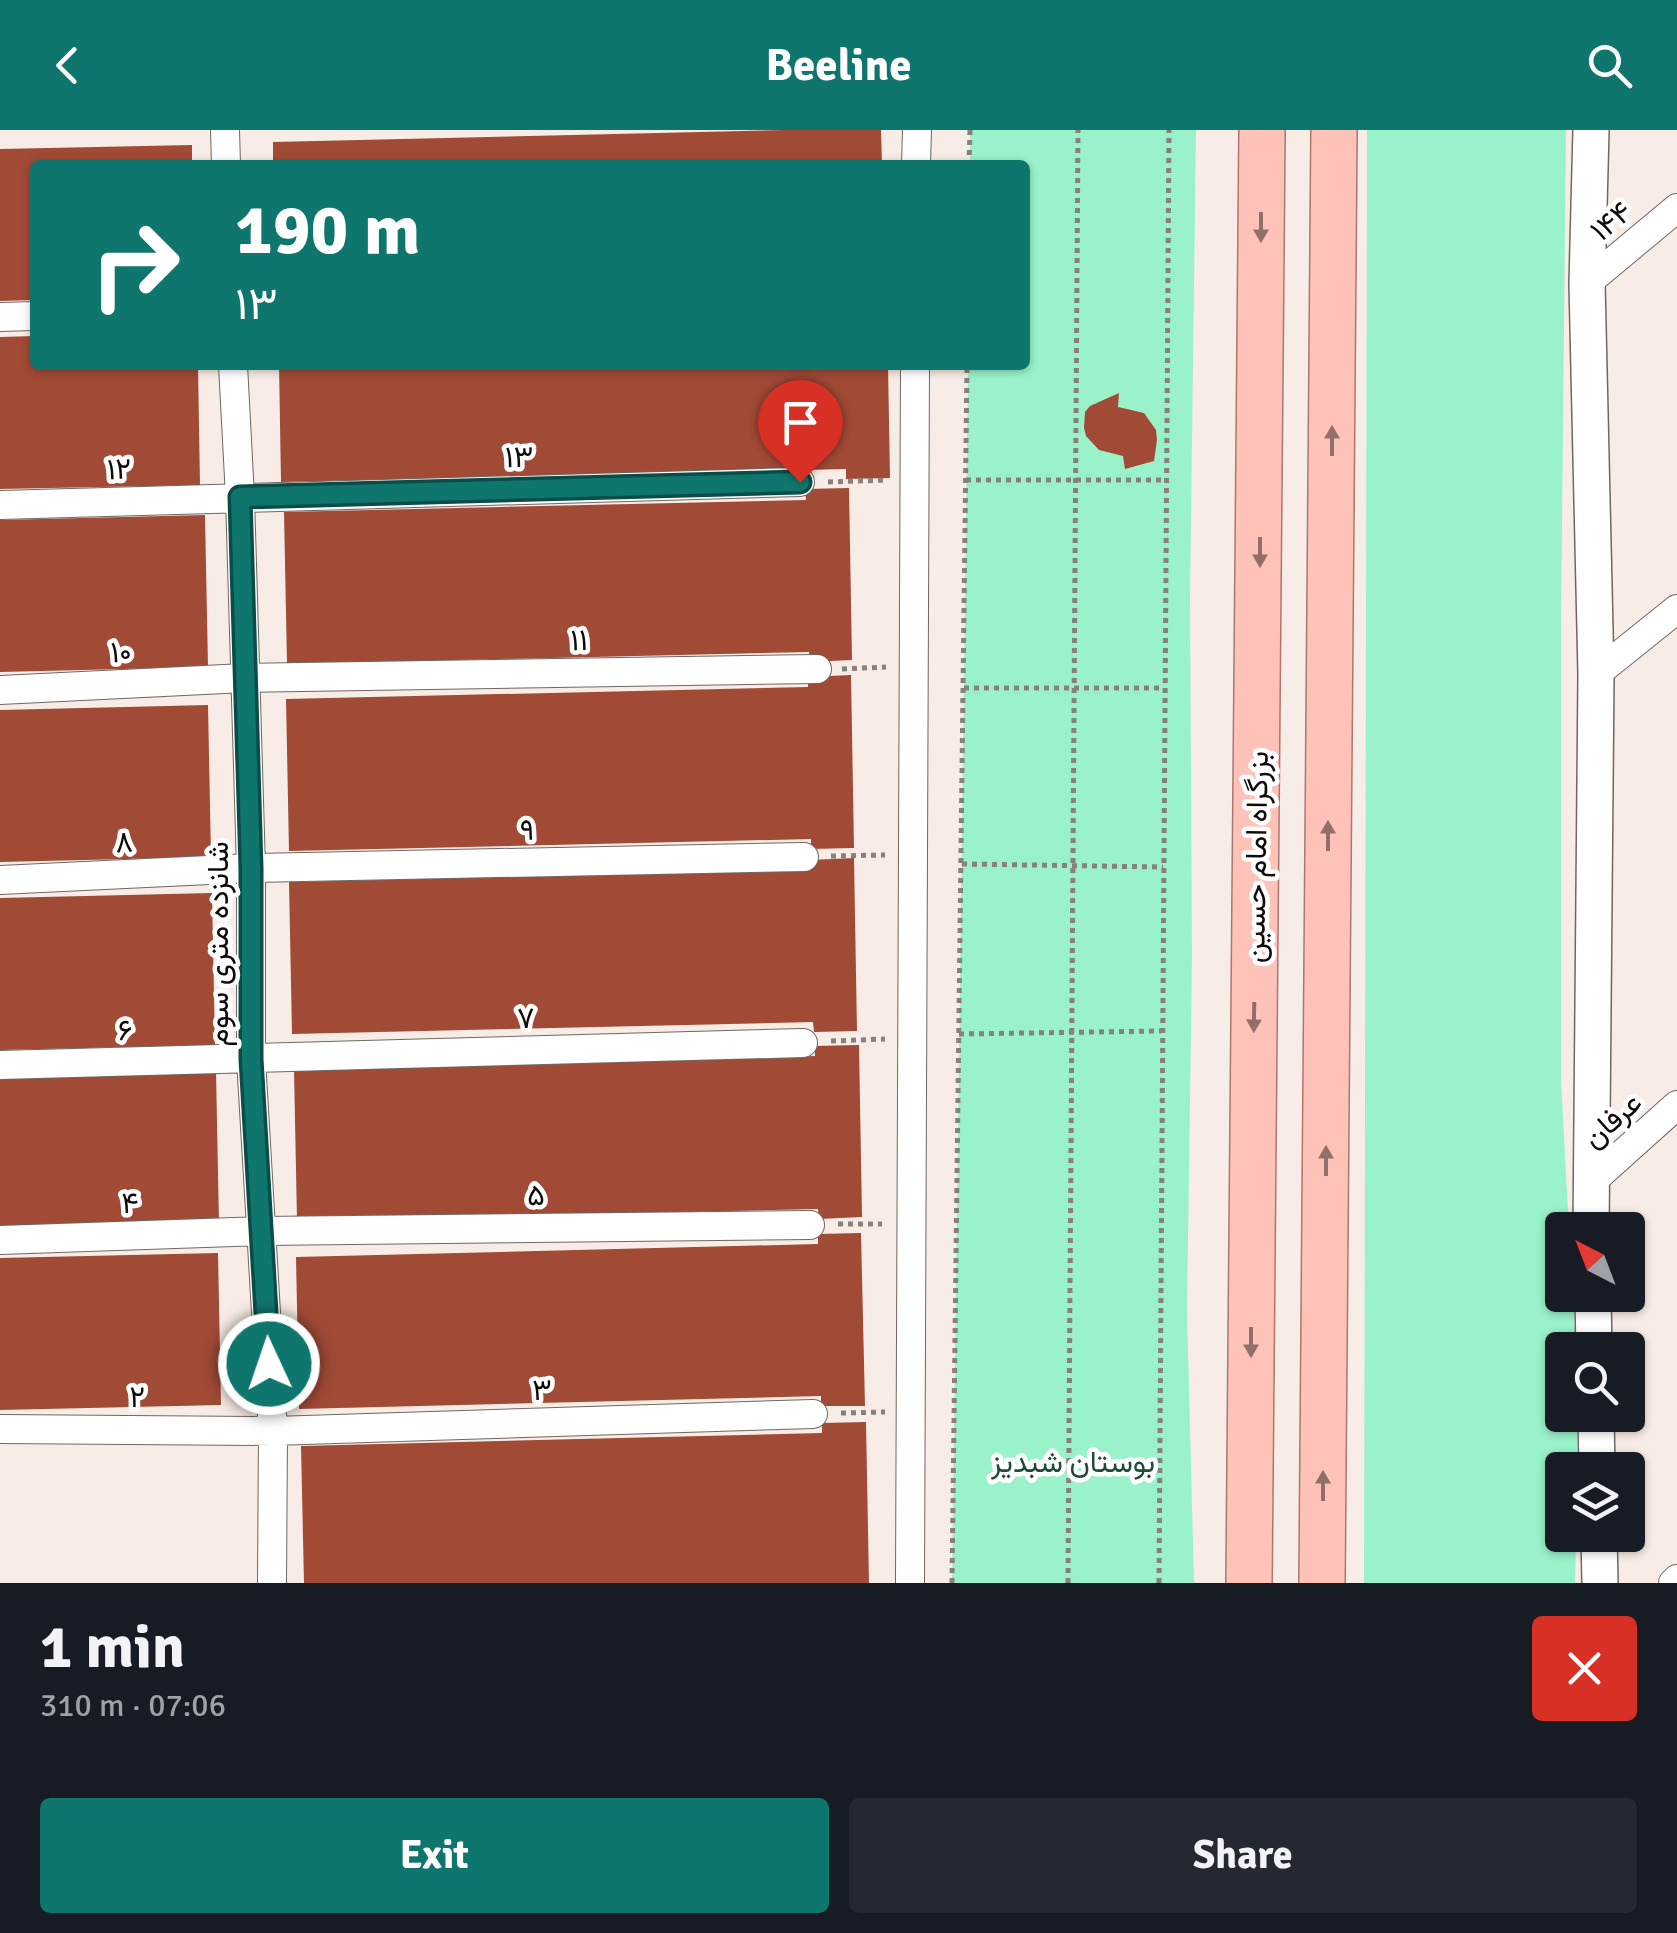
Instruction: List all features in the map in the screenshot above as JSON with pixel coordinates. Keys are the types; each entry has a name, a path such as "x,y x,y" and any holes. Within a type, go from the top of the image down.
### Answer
{"highway":[{"name":"بزرگراه امام حسین","path":"1249,1583 1262,130"},
{"path":"1322,1583 1334,130"}],"street":[{"path":"225,130 226,160"},
{"path":"916,130 916,160"},
{"path":"1591,130 1587,283 1596,674 1591,1212"},
{"name":"۱۴۴","path":"1587,283 1677,208"},
{"path":"0,317 30,316"},
{"name":"شانزده متری سوم","path":"233,370 251,868 251,1059 273,1431 272,1583"},
{"path":"910,1583 916,370"},
{"name":"۱۳","path":"240,497 800,482"},
{"name":"۱۲","path":"0,506 240,497"},
{"path":"1596,674 1677,610"},
{"name":"۱۱","path":"245,678 818,670"},
{"name":"۱۰","path":"0,690 245,678"},
{"name":"۹","path":"251,868 804,857"},
{"name":"۸","path":"0,880 251,868"},
{"name":"۷","path":"251,1059 803,1042"},
{"name":"۶","path":"0,1066 251,1059"},
{"name":"عرفان","path":"1590,1183 1677,1106"},
{"name":"۵","path":"262,1231 810,1224"},
{"name":"۴","path":"0,1240 262,1231"},
{"name":"۳","path":"273,1431 813,1414"},
{"name":"۲","path":"0,1429 273,1431"},
{"path":"1599,1552 1600,1583"}],"path":[{"path":"969,160 970,130"},
{"path":"1068,1583 1078,130"},
{"path":"1159,1583 1168,130"},
{"path":"952,1583 968,370"},
{"path":"800,482 915,479"},
{"path":"966,480 1166,480"},
{"path":"818,670 914,666"},
{"path":"964,688 1164,688"},
{"path":"804,857 914,854"},
{"path":"962,864 1163,867"},
{"path":"959,1034 1162,1031"},
{"path":"803,1042 912,1038"},
{"path":"810,1224 912,1223"},
{"path":"813,1414 911,1412"}],"green space":[{"name":"بوستان شبدیز","path":"970,130 1196,130 1187,1312 1194,1583 952,1583 968,370 1030,370 1030,160 970,160"},
{"path":"1367,130 1566,130 1561,1080 1568,1212 1545,1212 1545,1312 1574,1312 1575,1332 1545,1332 1545,1432 1577,1432 1577,1452 1545,1452 1545,1552 1576,1552 1575,1583 1364,1583"}],"building":[{"path":"881,130 882,160 273,160 273,142"},
{"path":"192,145 192,160 30,160 30,300 0,301 0,149"},
{"path":"30,336 30,370 198,370 200,485 0,489 0,337"},
{"path":"279,370 888,370 890,478 846,479 846,469 281,482"},
{"path":"1119,393 1118,407 1144,413 1156,430 1154,461 1125,469 1123,456 1099,450 1086,436 1085,412"},
{"path":"849,488 852,660 809,662 809,652 287,664 284,512 806,500 805,489"},
{"path":"205,515 208,667 0,672 0,520"},
{"path":"851,675 854,848 811,849 811,839 289,851 286,699 808,687 808,677"},
{"path":"208,705 211,857 0,862 0,710"},
{"path":"854,858 857,1031 814,1032 813,1022 292,1034 289,882 810,870 810,860"},
{"path":"212,893 215,1045 0,1050 0,898"},
{"path":"859,1045 862,1217 819,1219 818,1209 297,1221 294,1069 815,1056 815,1046"},
{"path":"216,1071 219,1224 0,1229 0,1077"},
{"path":"861,1233 865,1406 821,1406 821,1396 299,1409 296,1257 818,1244 818,1234"},
{"path":"218,1253 221,1405 0,1410 0,1258"},
{"path":"866,1422 869,1583 304,1583 301,1446 822,1433 822,1423"}],"route":[{"path":"269,1364 251,1059 251,868 240,497 800,482"}]}
